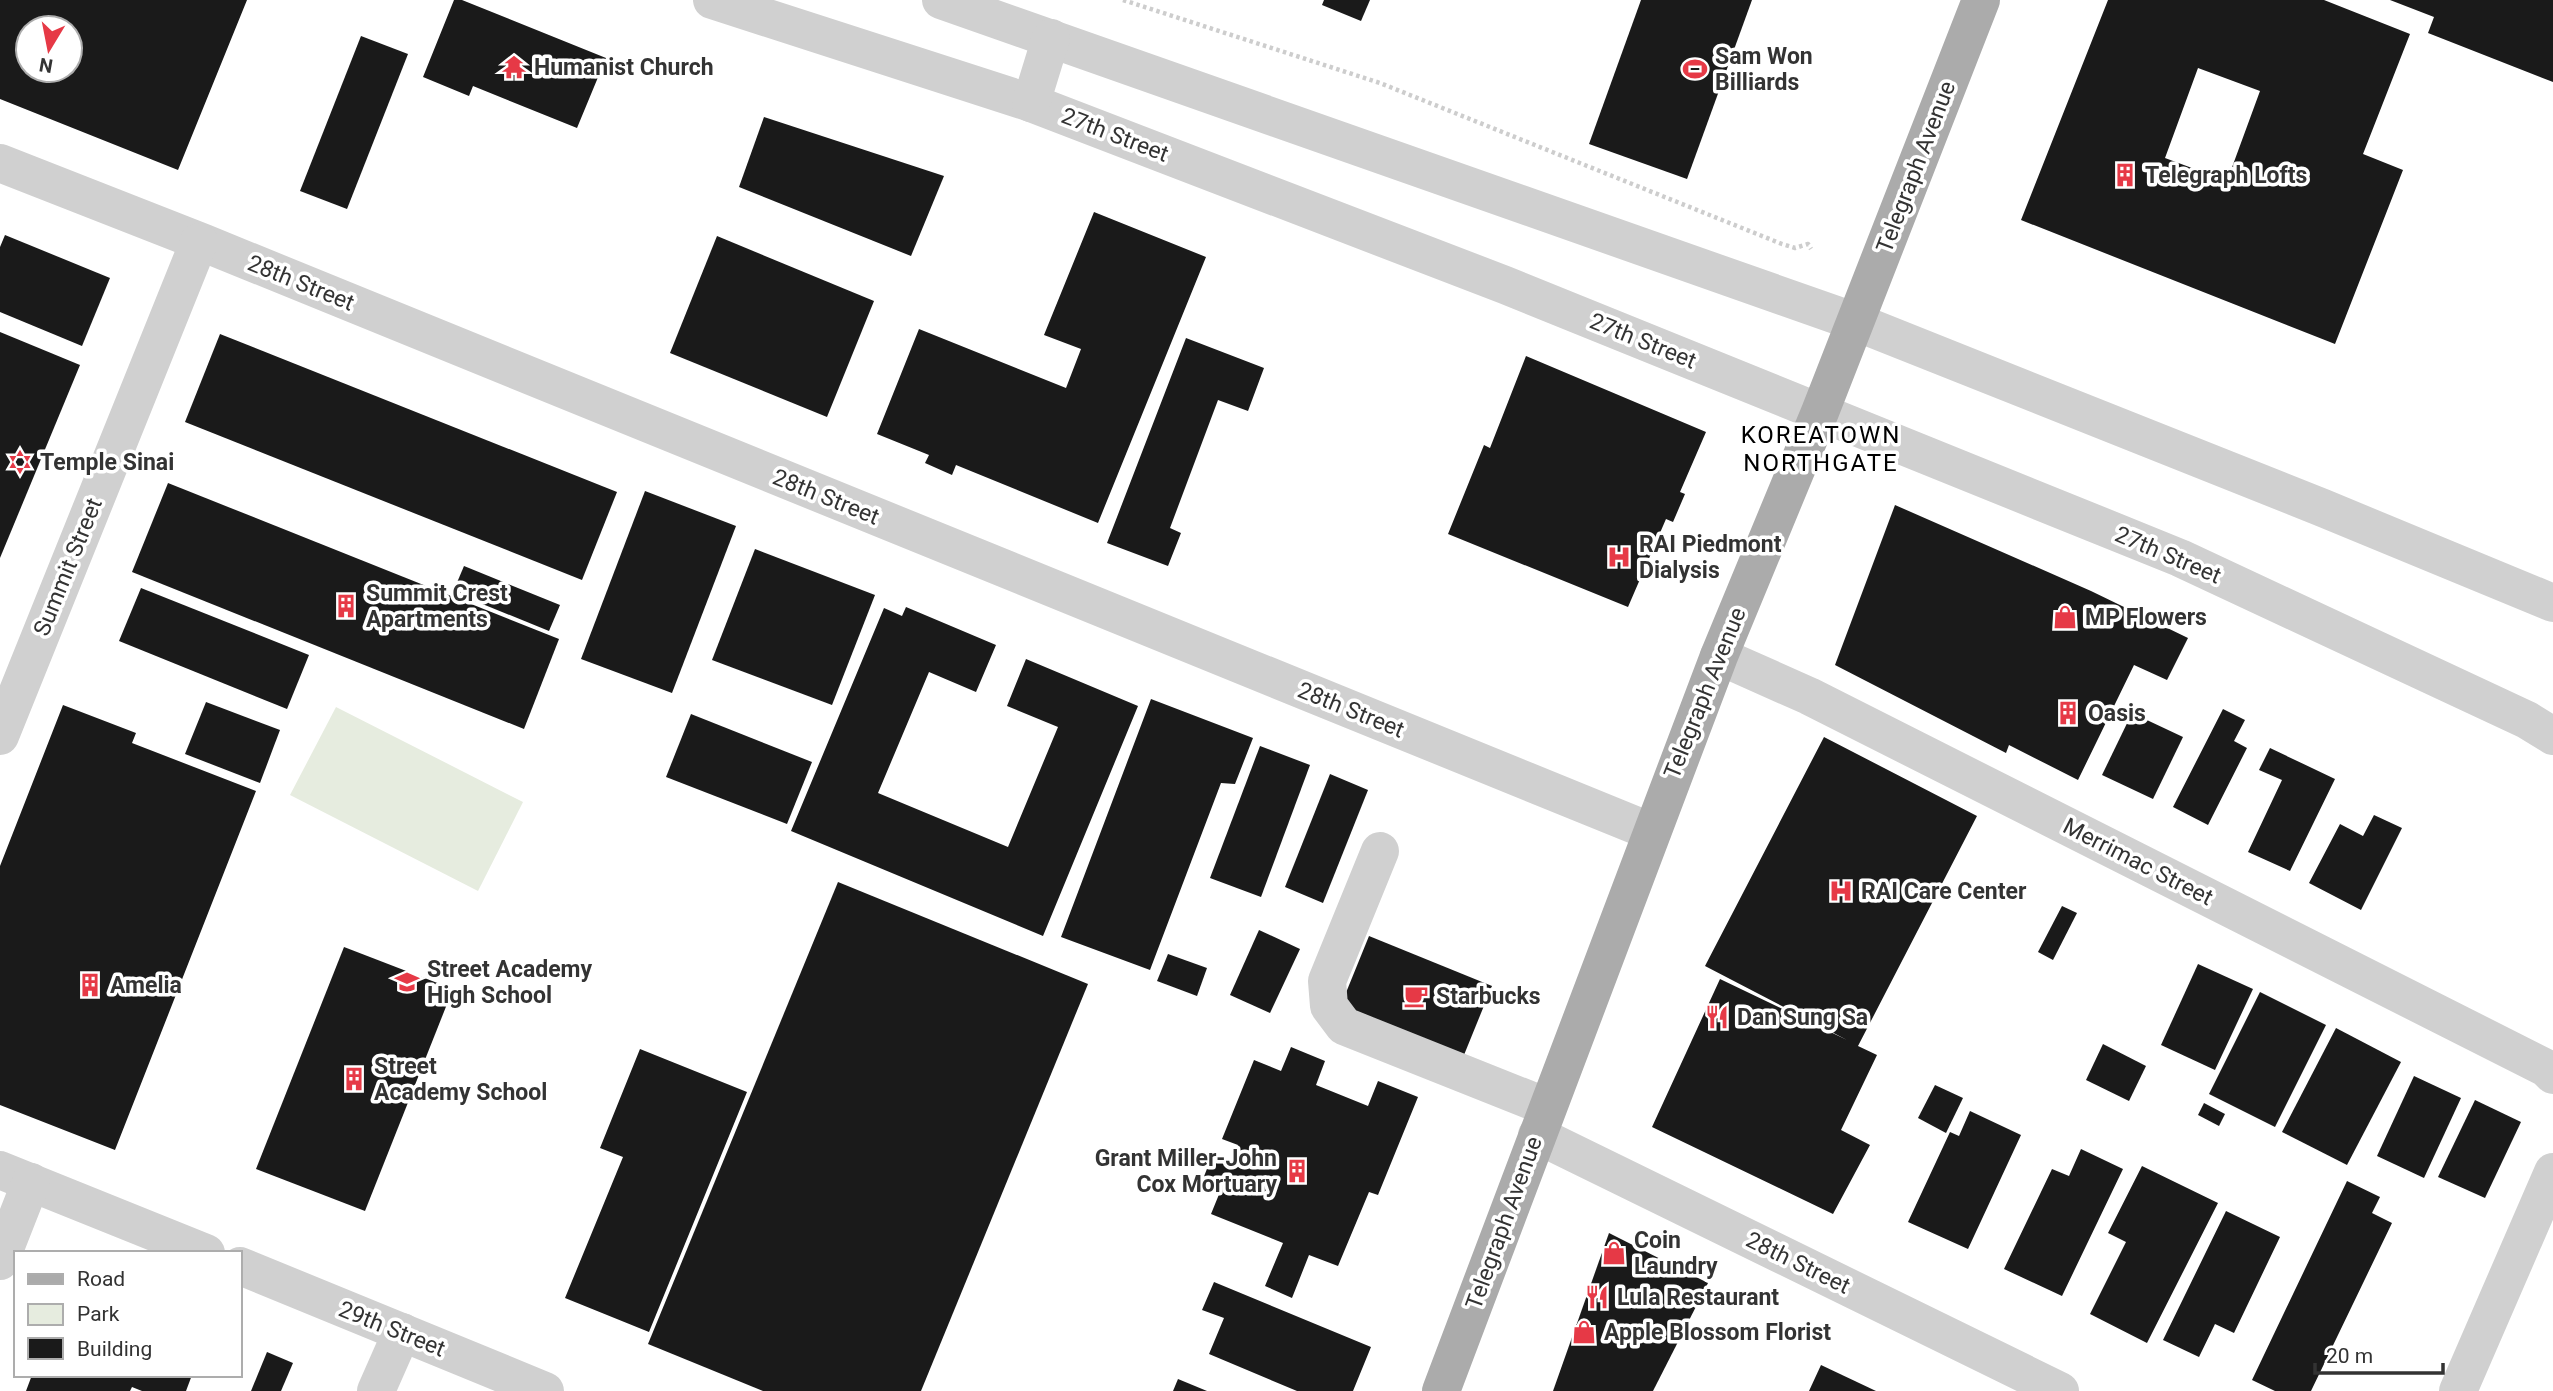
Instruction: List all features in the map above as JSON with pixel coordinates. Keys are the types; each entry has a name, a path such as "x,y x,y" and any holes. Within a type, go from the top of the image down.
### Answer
{"main road":[{"name":"Telegraph Avenue","path":"1441,1391 1719,656 1856,322 1981,0"}],"street":[{"name":"27th Street","path":"712,0 1031,103 1505,285 2180,558 2527,720 2553,736"},
{"path":"941,0 1856,322 2553,603"},
{"path":"1031,103 1051,38"},
{"name":"28th Street","path":"0,163 1652,832"},
{"name":"Summit Street","path":"0,737 199,242"},
{"name":"Merrimac Street","path":"1719,656 1833,708 2546,1068 2553,1075"},
{"name":"28th Street","path":"1380,851 1327,981 1329,1006 1344,1026 1542,1121 2060,1391"},
{"path":"2458,1391 2553,1171"},
{"path":"0,1261 15,1176 201,1251"},
{"name":"29th Street","path":"242,1267 401,1332 496,1382 545,1391"},
{"path":"376,1391 401,1332"}],"path":[{"path":"1123,0 1380,83 1782,244 1796,248 1808,244 1811,248"}],"green space":[{"path":"336,707 523,802 478,891 290,795"}],"building":[{"path":"0,0 247,0 178,170 0,99"},
{"name":"Humanist Church","path":"454,0 462,0 606,58 577,128 473,86 469,96 423,77"},
{"path":"1324,0 1370,0 1361,21 1322,5"},
{"path":"1641,0 1752,0 1687,179 1589,144"},
{"name":"Telegraph Lofts","path":"2108,0 2324,0 2410,34 2363,154 2403,170 2335,344 2021,220","holes":["2198,68 2260,91 2227,181 2165,158"]},
{"path":"2390,0 2553,0 2553,82 2428,33 2434,17"},
{"path":"361,36 408,54 347,209 300,191"},
{"path":"764,117 944,176 911,256 739,187"},
{"path":"1094,212 1206,257 1098,523 956,465 952,475 925,463 929,455 877,434 919,329 1066,388 1081,349 1044,335"},
{"path":"5,235 110,278 82,346 0,312 0,247"},
{"path":"717,236 874,301 827,417 670,353"},
{"name":"Temple Sinai","path":"0,332 80,365 0,558"},
{"name":"Summit Crest Apartments","path":"220,334 617,492 582,580 185,422"},
{"path":"1186,338 1264,368 1248,411 1218,400 1170,528 1181,533 1168,566 1107,543"},
{"path":"1526,356 1706,432 1680,492 1685,494 1673,522 1666,519 1628,607 1448,534 1484,445 1490,448"},
{"name":"Summit Crest Apartments","path":"168,483 559,639 524,729 132,572"},
{"path":"645,491 736,526 672,693 581,659"},
{"path":"1895,505 2091,591 2188,638 2167,680 2134,665 2078,780 2009,745 2006,753 1835,665"},
{"path":"755,549 875,595 832,705 712,660"},
{"path":"464,566 560,605 549,631 453,592"},
{"path":"141,588 309,655 287,709 119,641"},
{"path":"906,607 996,645 976,692 929,672 878,793 1008,847 1058,727 1007,706 1026,659 1138,706 1043,936 791,831 884,608 902,616"},
{"path":"1151,699 1253,738 1235,784 1221,783 1150,970 1061,937"},
{"path":"206,702 280,730 260,783 185,754"},
{"name":"Amelia","path":"63,705 136,733 132,743 256,791 115,1150 0,1105 0,866"},
{"path":"2223,709 2245,720 2234,741 2247,748 2208,825 2173,807"},
{"path":"2132,713 2183,737 2153,799 2102,775"},
{"path":"691,714 812,762 787,824 666,777"},
{"path":"1824,737 1977,816 1858,1046 1877,1055 1841,1130 1870,1145 1833,1214 1652,1127 1720,979 1847,1040 1705,966"},
{"path":"1260,746 1310,765 1261,897 1210,878"},
{"path":"2270,748 2335,779 2290,871 2248,852 2282,780 2259,770"},
{"path":"1330,774 1368,790 1323,903 1285,887"},
{"path":"2374,815 2402,828 2361,910 2309,883 2340,824 2363,836"},
{"path":"838,882 1088,984 921,1391 763,1391 648,1344"},
{"path":"2062,906 2077,913 2053,960 2038,952"},
{"path":"1259,930 1300,949 1270,1013 1230,995"},
{"name":"Starbucks","path":"1369,936 1492,986 1464,1055 1341,1005"},
{"name":"Street Academy School","path":"344,947 453,989 365,1211 256,1169"},
{"path":"1168,954 1207,968 1197,996 1157,981"},
{"path":"2198,964 2253,989 2215,1070 2161,1045"},
{"path":"2260,992 2326,1025 2275,1127 2209,1094"},
{"path":"2336,1028 2401,1062 2347,1165 2282,1132"},
{"path":"2103,1044 2146,1066 2129,1101 2086,1080"},
{"name":"Grant Miller-John Cox Mortuary","path":"1291,1047 1325,1061 1316,1085 1368,1106 1378,1081 1418,1097 1378,1195 1369,1192 1338,1266 1309,1255 1292,1298 1265,1286 1283,1243 1211,1214 1222,1187 1203,1179 1212,1156 1231,1163 1238,1145 1222,1139 1254,1060 1281,1071"},
{"path":"640,1049 747,1092 649,1332 565,1298 623,1157 600,1148"},
{"path":"2414,1076 2461,1098 2424,1178 2377,1156"},
{"path":"1935,1085 1963,1098 1946,1133 1918,1118"},
{"path":"2475,1100 2521,1122 2485,1198 2438,1177"},
{"path":"2204,1103 2225,1114 2219,1126 2198,1115"},
{"path":"1970,1111 2021,1135 1968,1249 1908,1222 1950,1132 1959,1136"},
{"path":"2081,1149 2123,1169 2062,1296 2004,1269 2052,1169 2069,1176"},
{"path":"2142,1166 2218,1203 2147,1343 2090,1314 2126,1242 2108,1233"},
{"path":"2347,1181 2380,1197 2372,1213 2392,1223 2311,1391 2275,1391 2252,1380"},
{"path":"2226,1211 2280,1237 2234,1333 2215,1324 2199,1357 2163,1340"},
{"path":"1609,1233 1708,1283 1653,1391 1553,1391"},
{"path":"1214,1282 1371,1347 1353,1391 1297,1391 1209,1354 1224,1318 1202,1310"},
{"path":"267,1352 293,1363 281,1391 251,1391"},
{"path":"1821,1365 1876,1391 1809,1391"},
{"path":"31,1377 191,1377 186,1391 142,1391 132,1387 130,1391 26,1391"},
{"path":"1178,1379 1207,1391 1173,1391"}],"place":[{"name":"Humanist Church","path":"514,67"},
{"name":"Sam Won Billiards","path":"1695,69"},
{"name":"Telegraph Lofts","path":"2125,175"},
{"name":"Temple Sinai","path":"20,462"},
{"name":"RAI Piedmont Dialysis","path":"1619,557"},
{"name":"Summit Crest Apartments","path":"346,606"},
{"name":"MP Flowers","path":"2065,617"},
{"name":"Oasis","path":"2068,713"},
{"name":"RAI Care Center","path":"1841,891"},
{"name":"Street Academy High School","path":"407,982"},
{"name":"Amelia","path":"90,985"},
{"name":"Starbucks","path":"1416,996"},
{"name":"Dan Sung Sa","path":"1717,1017"},
{"name":"Street Academy School","path":"354,1079"},
{"name":"Grant Miller-John Cox Mortuary","path":"1297,1171"},
{"name":"Coin Laundry","path":"1614,1253"},
{"name":"Lula Restaurant","path":"1597,1297"},
{"name":"Apple Blossom Florist","path":"1584,1332"}],"district":[{"name":"KOREATOWN NORTHGATE","path":"1821,449"}]}
